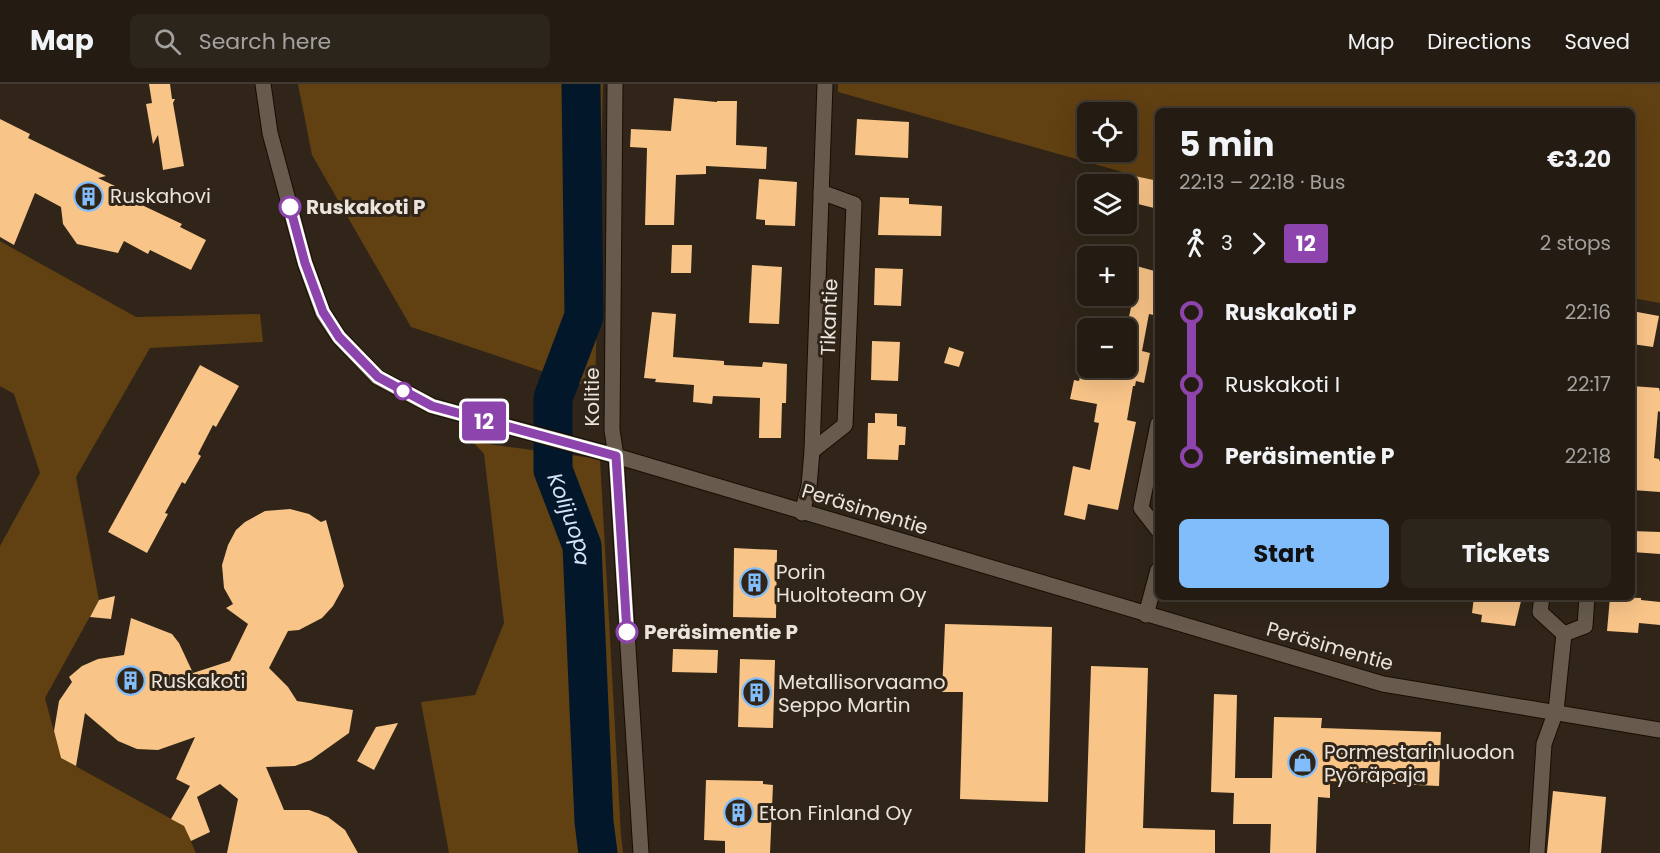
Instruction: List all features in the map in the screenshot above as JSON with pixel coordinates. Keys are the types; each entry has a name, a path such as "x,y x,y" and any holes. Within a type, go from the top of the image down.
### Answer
{"street":[{"name":"Peräsimentie","path":"263,84 270,133 305,263 323,312 339,337 378,377 432,406 616,456 1383,684 1660,730"},
{"name":"Kolitie","path":"615,84 612,430 616,456 641,853"},
{"name":"Tikantie","path":"802,513 809,486 812,451 825,84"},
{"name":"Tikantie","path":"812,451 845,425 854,204 821,192"},
{"path":"1155,438 1140,508 1155,526"},
{"path":"1146,615 1155,581"},
{"path":"1542,600 1540,612 1564,634"},
{"path":"1564,634 1585,626 1587,600"},
{"path":"1537,853 1544,744 1556,711 1564,634"}],"shaded area":[{"path":"298,84 603,84 595,389 411,327 312,155"},
{"path":"838,84 1660,84 1660,303 1635,299 1635,108 1155,108 1155,181 1137,176 1137,174 1087,162 1137,162 1137,102 1077,102 1077,159 838,92"},
{"path":"0,241 136,317 260,314 263,342 150,348 76,477 99,600 45,698 61,758 184,826 196,853 0,853 0,546 40,473 14,394 0,386"},
{"path":"473,442 600,459 623,853 449,853 421,702 475,695 504,623 484,454"}],"building":[{"path":"149,84 170,84 172,99 175,99 173,103 184,166 163,170 158,135 153,144 146,104 152,103"},
{"path":"674,98 717,102 737,101 736,145 767,147 766,169 706,166 706,174 676,175 674,225 645,225 647,148 630,147 631,129 671,131"},
{"name":"Ruskahovi","path":"0,119 30,134 28,138 106,176 98,178 130,193 127,198 182,224 180,227 206,240 191,270 150,250 148,254 124,241 118,253 77,244 63,224 61,207 35,193 14,245 0,237"},
{"path":"857,119 909,122 908,158 855,155"},
{"path":"1137,176 1155,180 1155,208 1137,204"},
{"path":"759,179 797,182 795,226 765,225 765,220 756,219"},
{"path":"880,197 909,198 909,204 942,206 941,236 878,235"},
{"path":"672,245 692,245 691,273 671,273"},
{"path":"752,265 782,267 779,324 749,323"},
{"path":"1137,266 1155,271 1155,315 1149,314 1142,351 1150,353 1144,383 1136,381 1133,386 1127,420 1136,422 1118,510 1088,504 1085,520 1064,515 1073,466 1090,470 1099,423 1094,422 1097,404 1070,399 1074,380 1079,381 1080,378 1137,378 1137,318 1129,318 1131,306 1137,306"},
{"path":"875,268 903,269 901,306 874,305"},
{"path":"652,312 676,314 673,357 724,361 724,365 762,367 763,362 787,364 786,403 782,403 781,438 759,438 760,398 713,396 712,404 693,402 694,385 655,382 656,379 644,378"},
{"path":"1635,312 1659,316 1653,347 1635,344"},
{"path":"872,341 900,342 898,381 871,380"},
{"path":"949,347 964,352 959,367 944,363"},
{"path":"200,365 239,386 216,427 213,425 198,454 201,456 185,484 182,482 147,553 108,532"},
{"path":"1635,386 1659,388 1660,392 1660,412 1658,411 1654,458 1659,459 1660,462 1660,492 1635,490"},
{"path":"875,413 897,414 897,426 906,427 905,445 899,445 898,460 867,459 868,423 875,423"},
{"name":"Ruskakoti","path":"290,509 309,514 321,522 326,520 344,586 333,606 322,618 299,630 288,631 269,668 288,687 297,701 353,710 349,733 311,760 295,766 266,767 284,810 309,810 328,817 345,830 358,853 227,853 238,799 220,784 197,797 210,832 191,841 184,826 171,819 190,786 176,779 195,737 158,750 137,749 118,741 85,713 76,766 61,758 54,731 59,701 72,682 69,677 82,666 98,659 124,655 131,618 172,634 179,643 193,673 230,661 248,624 226,608 233,604 224,588 222,565 228,545 236,530 245,522 265,511"},
{"path":"1635,531 1660,532 1660,554 1635,552"},
{"name":"Porin Huoltoteam Oy","path":"734,548 777,550 776,618 733,617"},
{"path":"115,596 111,619 90,617 99,600"},
{"path":"1641,598 1641,600 1660,602 1660,625 1639,623 1638,633 1607,631 1610,600"},
{"path":"1474,600 1521,600 1515,626 1481,622 1482,615 1472,613"},
{"path":"945,624 1052,627 1048,802 960,799 963,692 942,692"},
{"path":"673,649 718,650 717,673 672,672"},
{"name":"Metallisorvaamo Seppo Martin","path":"740,659 775,660 773,728 738,727"},
{"path":"1091,666 1148,668 1143,828 1215,830 1215,853 1085,853"},
{"path":"1214,694 1237,695 1235,778 1272,778 1274,717 1322,718 1321,728 1441,732 1439,786 1330,781 1330,798 1318,797 1316,853 1270,853 1271,824 1233,824 1234,793 1211,792"},
{"path":"398,723 374,770 357,761 376,727"},
{"name":"Eton Finland Oy","path":"706,780 763,781 763,784 773,785 770,853 725,853 725,841 704,840"},
{"path":"1553,791 1606,797 1601,853 1547,853"}],"waterway":[{"name":"Kolijuopa","path":"581,84 584,316 553,398 553,470 582,546 594,822 598,853"}],"bus line":[{"name":"12","path":"290,207 305,263 323,312 339,337 378,377 432,406 616,456 627,632"}],"place":[{"name":"Ruskahovi","path":"89,196"},
{"name":"Ruskakoti P","path":"290,207"},
{"name":"Porin Huoltoteam Oy","path":"755,583"},
{"name":"Peräsimentie P","path":"627,632"},
{"name":"Ruskakoti","path":"130,681"},
{"name":"Metallisorvaamo Seppo Martin","path":"757,693"},
{"name":"Pormestarinluodon Pyöräpaja","path":"1303,763"},
{"name":"Eton Finland Oy","path":"738,813"}]}
